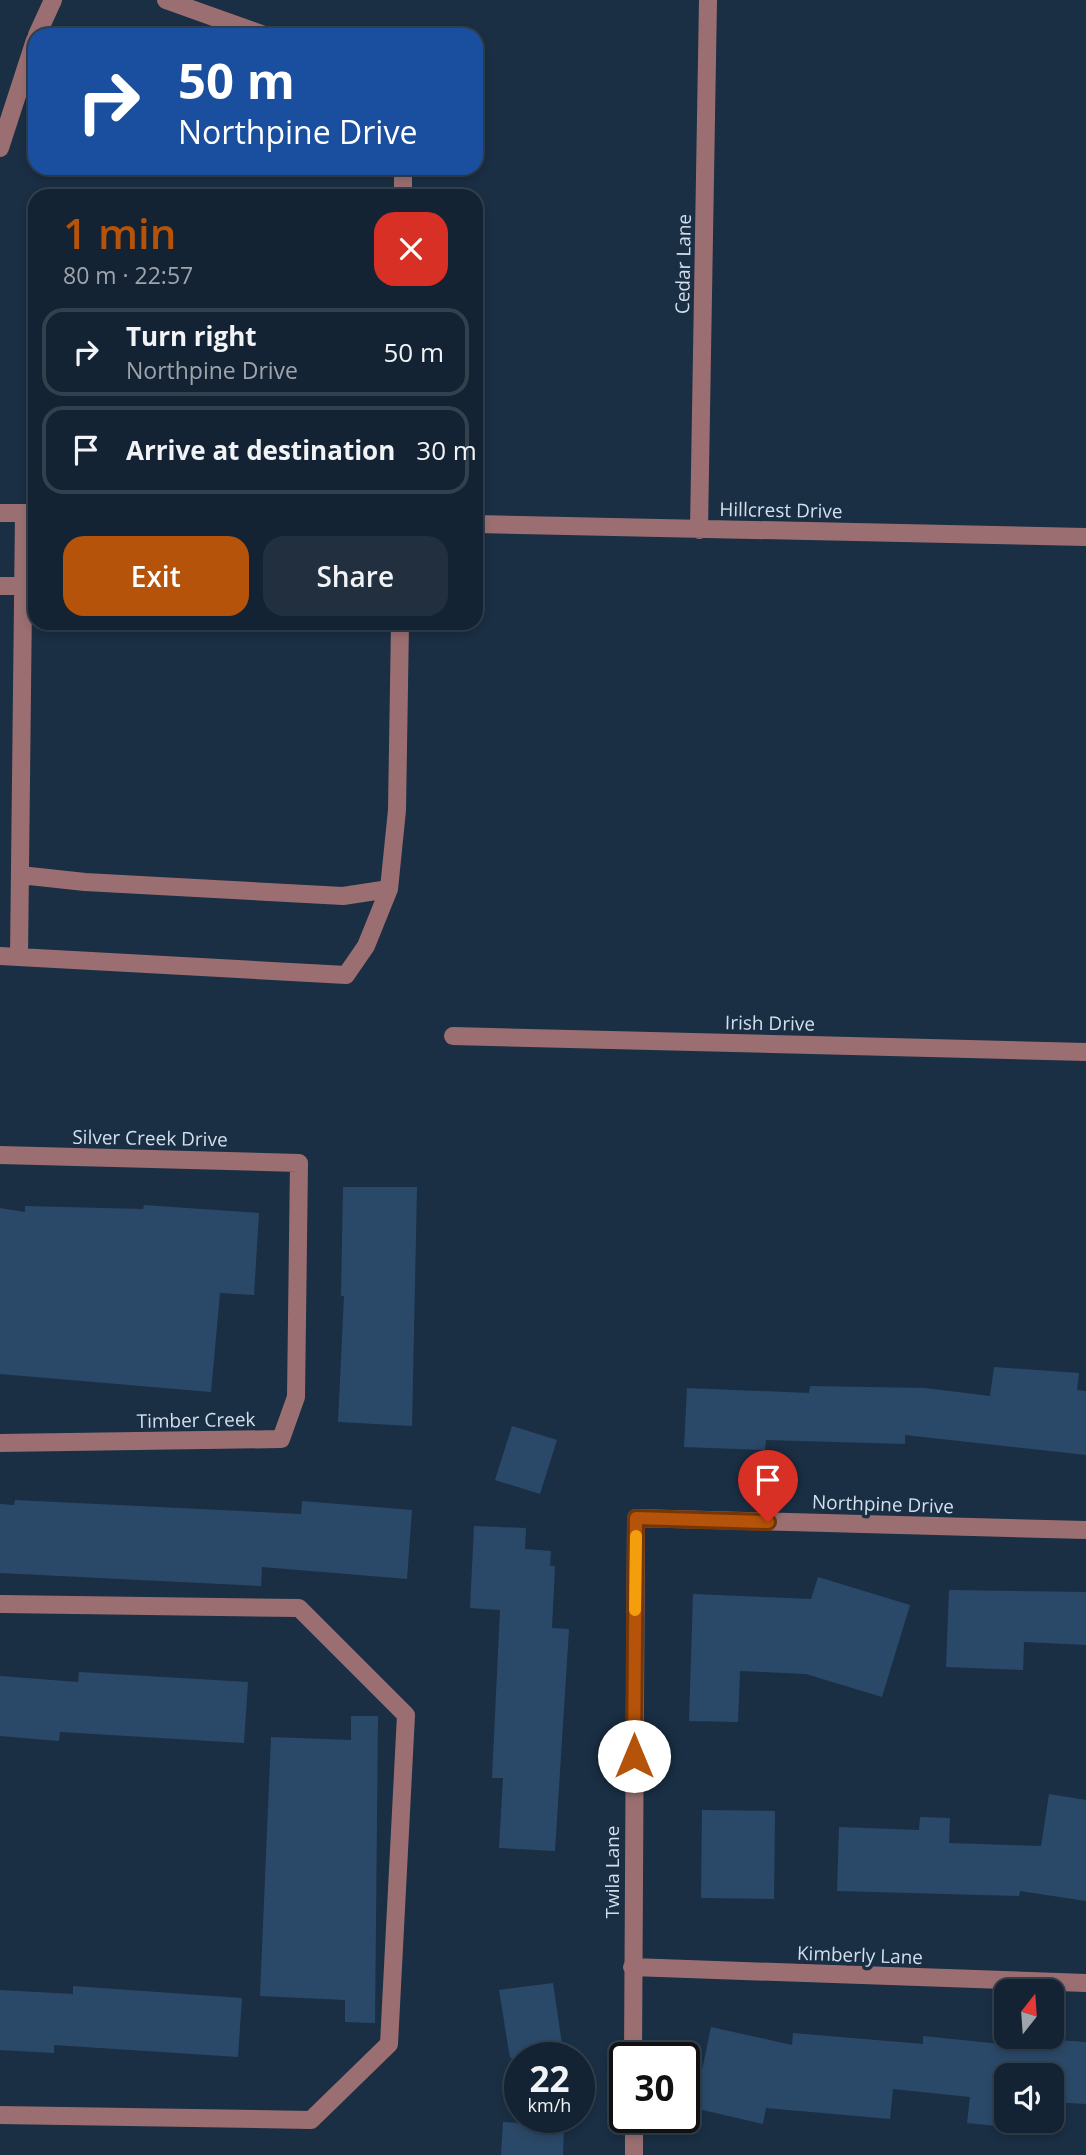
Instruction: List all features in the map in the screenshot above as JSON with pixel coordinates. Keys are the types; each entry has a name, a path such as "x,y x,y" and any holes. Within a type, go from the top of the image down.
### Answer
{"street":[{"path":"40,28 54,0"},
{"path":"166,0 244,28"},
{"name":"Cedar Lane","path":"699,530 708,0"},
{"path":"0,148 28,62"},
{"path":"0,513 28,513"},
{"name":"Hillcrest Drive","path":"483,524 1086,537"},
{"path":"19,957 24,586 28,537"},
{"path":"0,586 24,586"},
{"path":"0,956 346,975 366,946 388,889 397,810 400,630"},
{"path":"20,875 85,882 343,896 388,889"},
{"name":"Irish Drive","path":"453,1036 1086,1052"},
{"name":"Silver Creek Drive","path":"0,1156 299,1163"},
{"name":"Timber Creek","path":"0,1443 281,1439 296,1396 299,1163"},
{"name":"Northpine Drive","path":"636,1518 1086,1531"},
{"name":"Twila Lane","path":"633,2042 636,1518"},
{"path":"0,1604 299,1608 406,1716 389,2044 311,2120 0,2115"},
{"name":"Kimberly Lane","path":"632,1967 1086,1983"},
{"path":"634,2133 634,2155"}],"building":[{"path":"343,1187 417,1187 412,1426 338,1422 344,1296 341,1296"},
{"path":"144,1205 259,1213 254,1295 220,1293 211,1392 0,1374 0,1208 25,1212 25,1206 143,1209"},
{"path":"994,1367 1079,1373 1077,1390 1086,1391 1086,1455 905,1435 905,1444 766,1440 765,1450 684,1447 687,1388 809,1393 810,1386 925,1388 990,1396"},
{"path":"512,1426 557,1440 540,1494 495,1480"},
{"path":"15,1500 301,1514 302,1501 412,1510 407,1579 262,1567 261,1586 0,1573 0,1504 14,1505"},
{"path":"474,1526 526,1528 525,1549 551,1551 550,1566 555,1566 552,1628 569,1629 555,1851 499,1848 503,1778 492,1778 500,1610 470,1608"},
{"path":"818,1577 910,1605 882,1697 806,1674 740,1671 738,1722 689,1721 693,1594 811,1599"},
{"path":"949,1590 1086,1592 1086,1645 1024,1642 1023,1670 946,1667"},
{"path":"79,1672 248,1682 244,1743 60,1732 59,1741 0,1736 0,1676 78,1682"},
{"path":"351,1716 378,1716 375,2023 345,2022 345,2000 260,1996 271,1737 351,1740"},
{"path":"1049,1794 1086,1800 1086,1901 1020,1891 1019,1896 837,1891 839,1827 919,1830 920,1817 950,1818 949,1843 1041,1846"},
{"path":"702,1810 775,1811 774,1899 701,1898"},
{"path":"553,1983 562,2042 507,2042 499,1990"},
{"path":"73,1986 242,1998 238,2057 54,2045 54,2053 0,2050 0,1990 73,1994"},
{"path":"711,2027 792,2045 793,2033 923,2044 923,2036 994,2043 994,2049 1064,2049 1064,2041 1086,2042 1086,2104 1064,2103 1064,2063 994,2063 994,2126 967,2123 970,2097 893,2089 890,2119 766,2108 763,2124 700,2109 700,2079"},
{"path":"503,2122 504,2133 564,2133 563,2155 501,2155"}],"slow traffic":[{"path":"635,1610 636,1536"}],"route":[{"path":"634,1756 636,1518 768,1522"}]}
